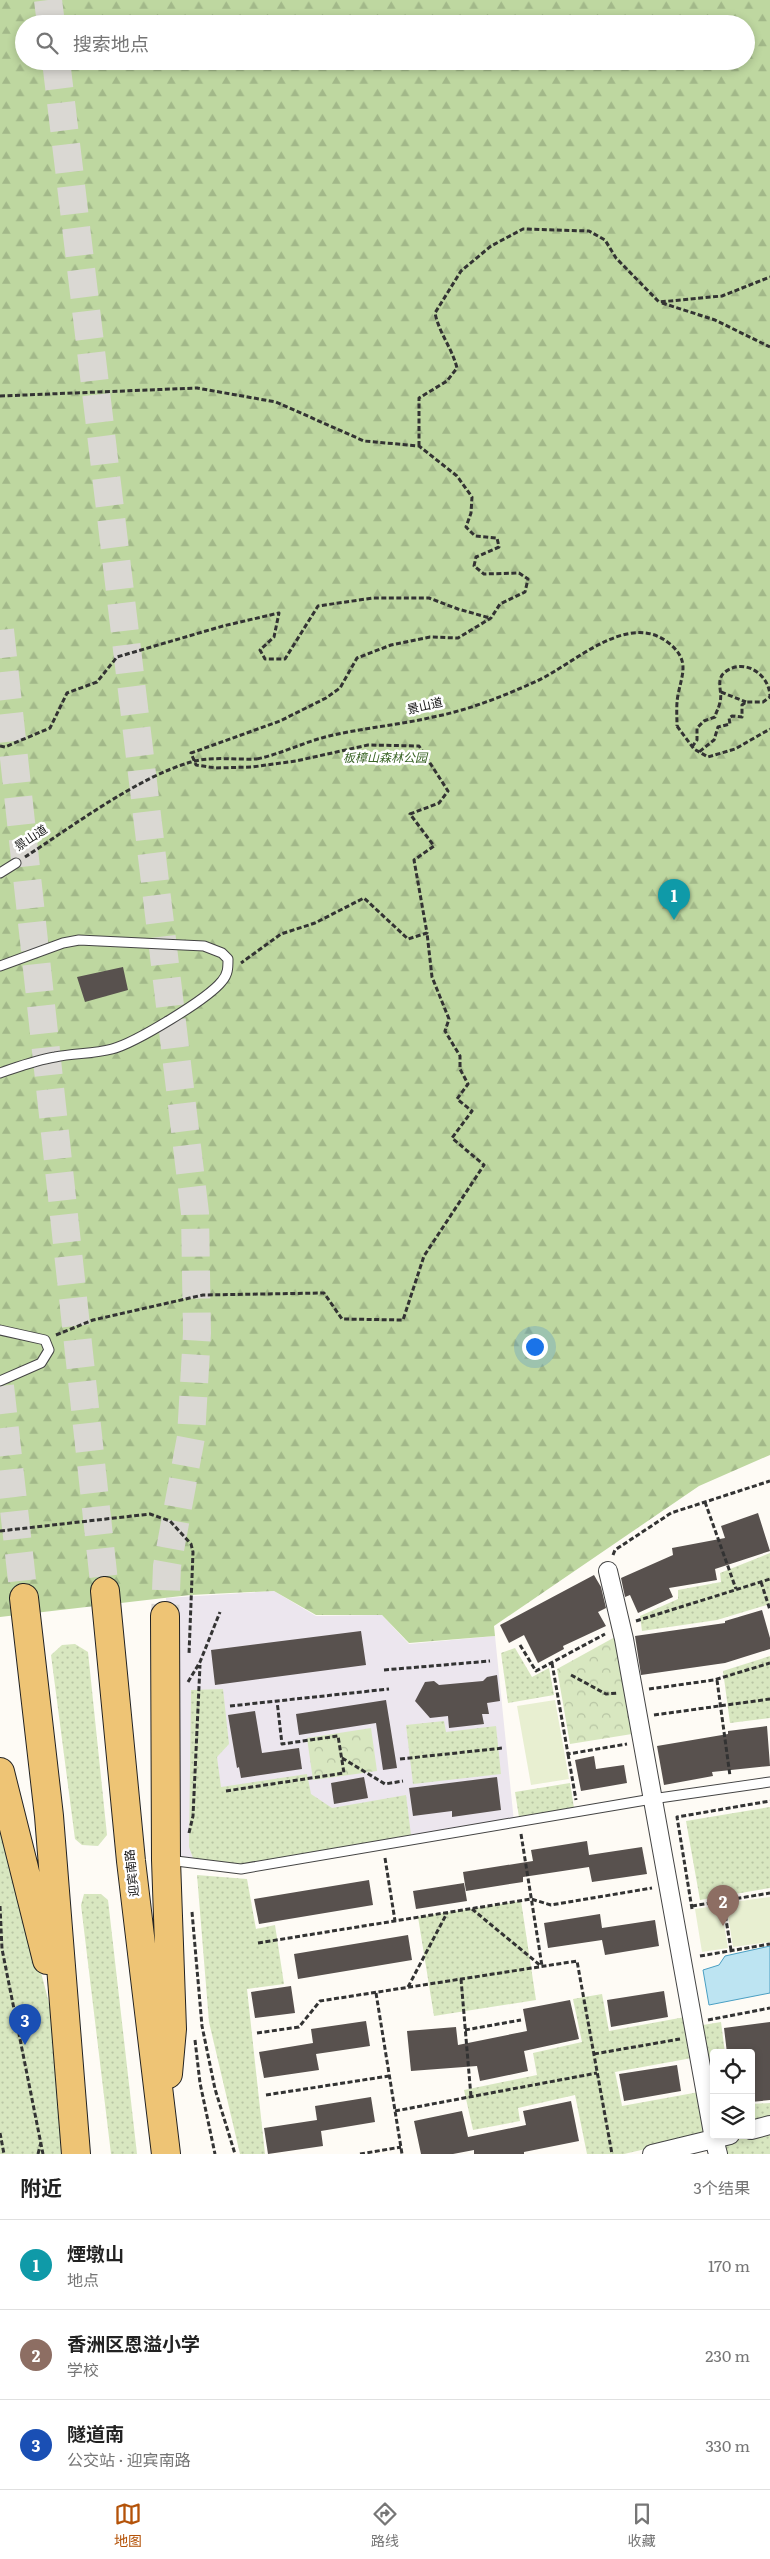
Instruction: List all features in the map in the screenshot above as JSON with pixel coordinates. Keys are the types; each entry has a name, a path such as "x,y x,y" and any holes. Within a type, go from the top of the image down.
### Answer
{"main road":[{"name":"迎宾南路","path":"106,1591 131,1861 166,2154"},
{"path":"24,1598 49,1816 76,2154"},
{"path":"159,2154 172,2029 177,1856 165,1616"},
{"path":"0,1772 66,2034"}],"street":[{"path":"608,1571 624,1639 668,1886 699,2027 721,2143 652,2154"},
{"path":"755,2129 770,2125"}],"lane":[{"name":"景山道","path":"0,873 16,863"},
{"path":"0,966 63,943 100,940 212,948 228,960 228,972 216,987 140,1038 110,1050 55,1057 0,1073"},
{"path":"0,1330 45,1340 49,1350 41,1363 0,1381"},
{"path":"177,1856 242,1868 652,1798 770,1782"}],"path":[{"path":"418,446 418,398 447,381 457,368 453,352 439,330 435,313 461,270 492,246 523,229 589,231 606,240 616,258 659,302 715,320 770,347"},
{"path":"659,302 722,296 770,277"},
{"path":"0,396 197,388 276,402 364,441 418,446 457,476 472,497 471,513 466,527 475,536 497,538 499,546 476,557 474,566 484,574 519,573 528,579 525,592 500,604 491,618 458,638 430,637 391,644 357,658 340,688 326,698 280,722 191,753 196,765 216,768 252,767 296,761 368,745 419,746 448,792 439,803 410,814 434,846 414,860 427,933 432,977 449,1018 445,1032 460,1056 460,1069 468,1084 457,1099 472,1111 452,1138 484,1165 424,1256 403,1320 342,1319 324,1293 203,1295 93,1320 45,1340"},
{"path":"0,746 6,747 50,728 67,693 97,682 117,657 223,626 279,613 274,637 260,650 264,660 285,660 318,606 373,598 429,598 458,609 491,618"},
{"name":"景山道","path":"16,863 132,789 165,771 193,761 256,760 327,736 435,717 504,696 550,675 577,656 610,638 639,632 652,635 670,643 678,653 685,667 677,698 677,726 692,747 699,752"},
{"path":"692,747 697,740 698,728 704,721 715,717 720,702 719,681 725,672 738,668 749,668 758,672 767,680 770,697 764,702 746,702 720,692"},
{"path":"746,702 742,705 742,717 732,716 729,718 730,724 718,727 714,740 699,752 708,757 719,755 735,749 770,729"},
{"path":"228,972 282,934 315,923 364,898 408,939 427,933"},
{"path":"608,1571 615,1550 671,1513 770,1481"},
{"path":"705,1502 736,1589"},
{"path":"0,1531 150,1514 170,1521 186,1536 193,1552 189,1664"},
{"path":"761,1582 770,1610"},
{"path":"188,1682 200,1662 220,1612"},
{"path":"384,1670 490,1661"},
{"path":"177,1856 194,1816 200,1662"},
{"path":"552,1663 578,1811"},
{"path":"571,1675 606,1694 716,1680 770,1663"},
{"path":"188,1673 188,1692"},
{"path":"716,1680 731,1787"},
{"path":"230,1706 389,1689"},
{"path":"638,1717 770,1699"},
{"path":"226,1791 344,1773 338,1736 282,1744 277,1701"},
{"path":"568,1754 642,1741"},
{"path":"400,1759 503,1748"},
{"path":"341,1757 385,1784 403,1781"},
{"path":"693,1916 677,1817 770,1801"},
{"path":"519,1821 542,1966"},
{"path":"177,1856 185,1828"},
{"path":"383,1845 396,1921"},
{"path":"258,1943 531,1899 551,1905 668,1886"},
{"path":"692,1906 770,1893"},
{"path":"723,1901 731,1950"},
{"path":"0,1906 2,1949 43,2154"},
{"path":"191,1907 202,2026 216,2089 235,2154"},
{"path":"472,1909 542,1966"},
{"path":"408,1988 448,1913"},
{"path":"700,1956 770,1944"},
{"path":"698,1946 702,1964"},
{"path":"257,2033 299,2027 320,2001 577,1961 612,2154"},
{"path":"461,1980 471,2097"},
{"path":"376,1993 402,2154"},
{"path":"594,2054 770,2008"},
{"path":"699,2027 706,2012"},
{"path":"466,2030 521,2020"},
{"path":"194,2033 200,2083 215,2154"},
{"path":"395,2112 597,2073"},
{"path":"266,2095 389,2076"},
{"path":"0,2133 4,2154"},
{"path":"38,2154 41,2141"},
{"path":"360,2154 401,2147"}],"shaded area":[{"path":"274,1591 316,1616 382,1615 409,1644 495,1636 514,1822 241,1868 166,1860 166,1598"}],"green space":[{"name":"板樟山森林公园","path":"0,0 770,0 770,1455 699,1486 494,1626 495,1636 409,1643 382,1615 316,1615 274,1591 190,1595 0,1617"},
{"path":"770,1553 770,1604 717,1620 642,1631 640,1616 678,1599 678,1590 721,1582 720,1573"},
{"path":"615,1637 632,1734 570,1744 557,1669"},
{"path":"75,1644 88,1652 107,1835 98,1846 82,1845 75,1839 51,1655 62,1645"},
{"path":"515,1648 532,1677 549,1668 554,1695 508,1703 501,1653"},
{"path":"770,1656 770,1718 730,1723 723,1671"},
{"path":"223,1689 229,1744 217,1757 221,1787 307,1774 311,1794 332,1808 406,1795 411,1835 241,1865 193,1858 189,1847 191,1690"},
{"path":"555,1700 569,1779 531,1785 517,1706"},
{"path":"444,1721 446,1732 496,1726 501,1774 413,1784 406,1725"},
{"path":"371,1728 377,1771 313,1780 307,1738"},
{"path":"570,1783 574,1808 519,1817 515,1792"},
{"path":"770,1807 770,1888 700,1900 686,1821"},
{"path":"0,1814 57,2034 67,2154 0,2154"},
{"path":"197,1875 247,1879 256,1929 275,1925 284,1984 247,1989 265,2154 240,2154 209,2022"},
{"path":"84,1894 101,1894 108,1900 137,2154 111,2154 81,1905"},
{"path":"770,1897 770,1942 733,1947 726,1903"},
{"path":"521,1901 536,2000 434,2016 418,1917"},
{"path":"721,1905 728,1948 702,1952 695,1909"},
{"path":"602,1994 609,2031 685,2017 692,2058 615,2072 622,2106 699,2092 706,2135 624,2154 587,2154 575,2095 518,2108 520,2121 473,2130 464,2090 537,2075 533,2053 582,2042 573,1999"},
{"path":"721,2022 724,2049 710,2049 710,2098 697,2026"},
{"path":"770,2103 770,2121 755,2125 755,2104"},
{"path":"770,2131 770,2154 726,2154 722,2143 738,2139 755,2139 755,2135"}],"water":[{"path":"770,1946 770,1993 709,2005 703,1970 719,1965 725,1956"}],"building":[{"path":"123,967 128,990 85,1002 77,977"},
{"path":"758,1513 770,1551 715,1569 717,1580 669,1588 673,1597 638,1613 630,1595 625,1597 621,1578 673,1555 672,1548 725,1538 721,1526"},
{"path":"594,1575 601,1587 606,1608 598,1612 606,1626 563,1646 564,1649 538,1663 524,1635 509,1643 500,1625"},
{"path":"762,1610 770,1638 770,1649 725,1663 641,1675 635,1636 725,1623 725,1621"},
{"path":"361,1631 366,1665 215,1685 211,1650"},
{"path":"497,1675 500,1701 487,1703 489,1714 482,1714 484,1724 449,1728 448,1716 430,1718 415,1701 425,1682 434,1681 439,1685 483,1681 487,1677"},
{"path":"386,1700 397,1768 383,1770 376,1723 299,1735 296,1714"},
{"path":"255,1711 262,1753 299,1748 302,1769 241,1778 239,1767 237,1768 228,1715"},
{"path":"767,1726 770,1766 712,1772 713,1776 664,1785 657,1746 728,1734 728,1731"},
{"path":"594,1756 596,1769 624,1765 627,1783 581,1791 575,1760"},
{"path":"364,1777 368,1798 334,1804 331,1783"},
{"path":"497,1777 501,1810 452,1817 452,1811 413,1816 409,1788"},
{"path":"587,1841 589,1855 642,1847 647,1874 592,1882 589,1867 523,1877 523,1882 466,1891 463,1872 533,1861 531,1850"},
{"path":"369,1880 373,1905 259,1924 254,1899"},
{"path":"464,1883 467,1901 416,1909 413,1891"},
{"path":"600,1914 602,1928 655,1920 659,1946 605,1955 602,1940 548,1948 544,1923"},
{"path":"408,1935 412,1960 298,1979 294,1954"},
{"path":"291,1986 295,2013 255,2018 251,1992"},
{"path":"664,1991 668,2017 611,2027 607,2000"},
{"path":"570,2000 579,2039 524,2051 528,2071 480,2081 477,2066 411,2071 407,2031 456,2027 458,2045 527,2031 523,2009"},
{"path":"366,2021 370,2046 316,2054 319,2070 264,2078 259,2052 313,2043 311,2029"},
{"path":"770,2022 770,2100 755,2102 755,2049 727,2049 724,2028"},
{"path":"677,2065 681,2091 624,2101 619,2074"},
{"path":"371,2097 375,2122 321,2131 323,2146 268,2154 264,2128 317,2120 315,2106"},
{"path":"571,2101 579,2141 524,2152 524,2154 474,2154 474,2150 453,2154 421,2154 414,2121 462,2111 468,2137 526,2125 523,2111"}],"tunnel":[{"path":"48,0 50,15"},
{"path":"57,70 195,1213 197,1333 191,1437 167,1566 165,1616"},
{"path":"0,630 105,1591"},
{"path":"0,1386 24,1598"}],"place":[{"name":"煙墩山","path":"674,920"},
{"name":"香洲区恩溢小学","path":"723,1926"},
{"name":"隧道南","path":"25,2045"}]}
